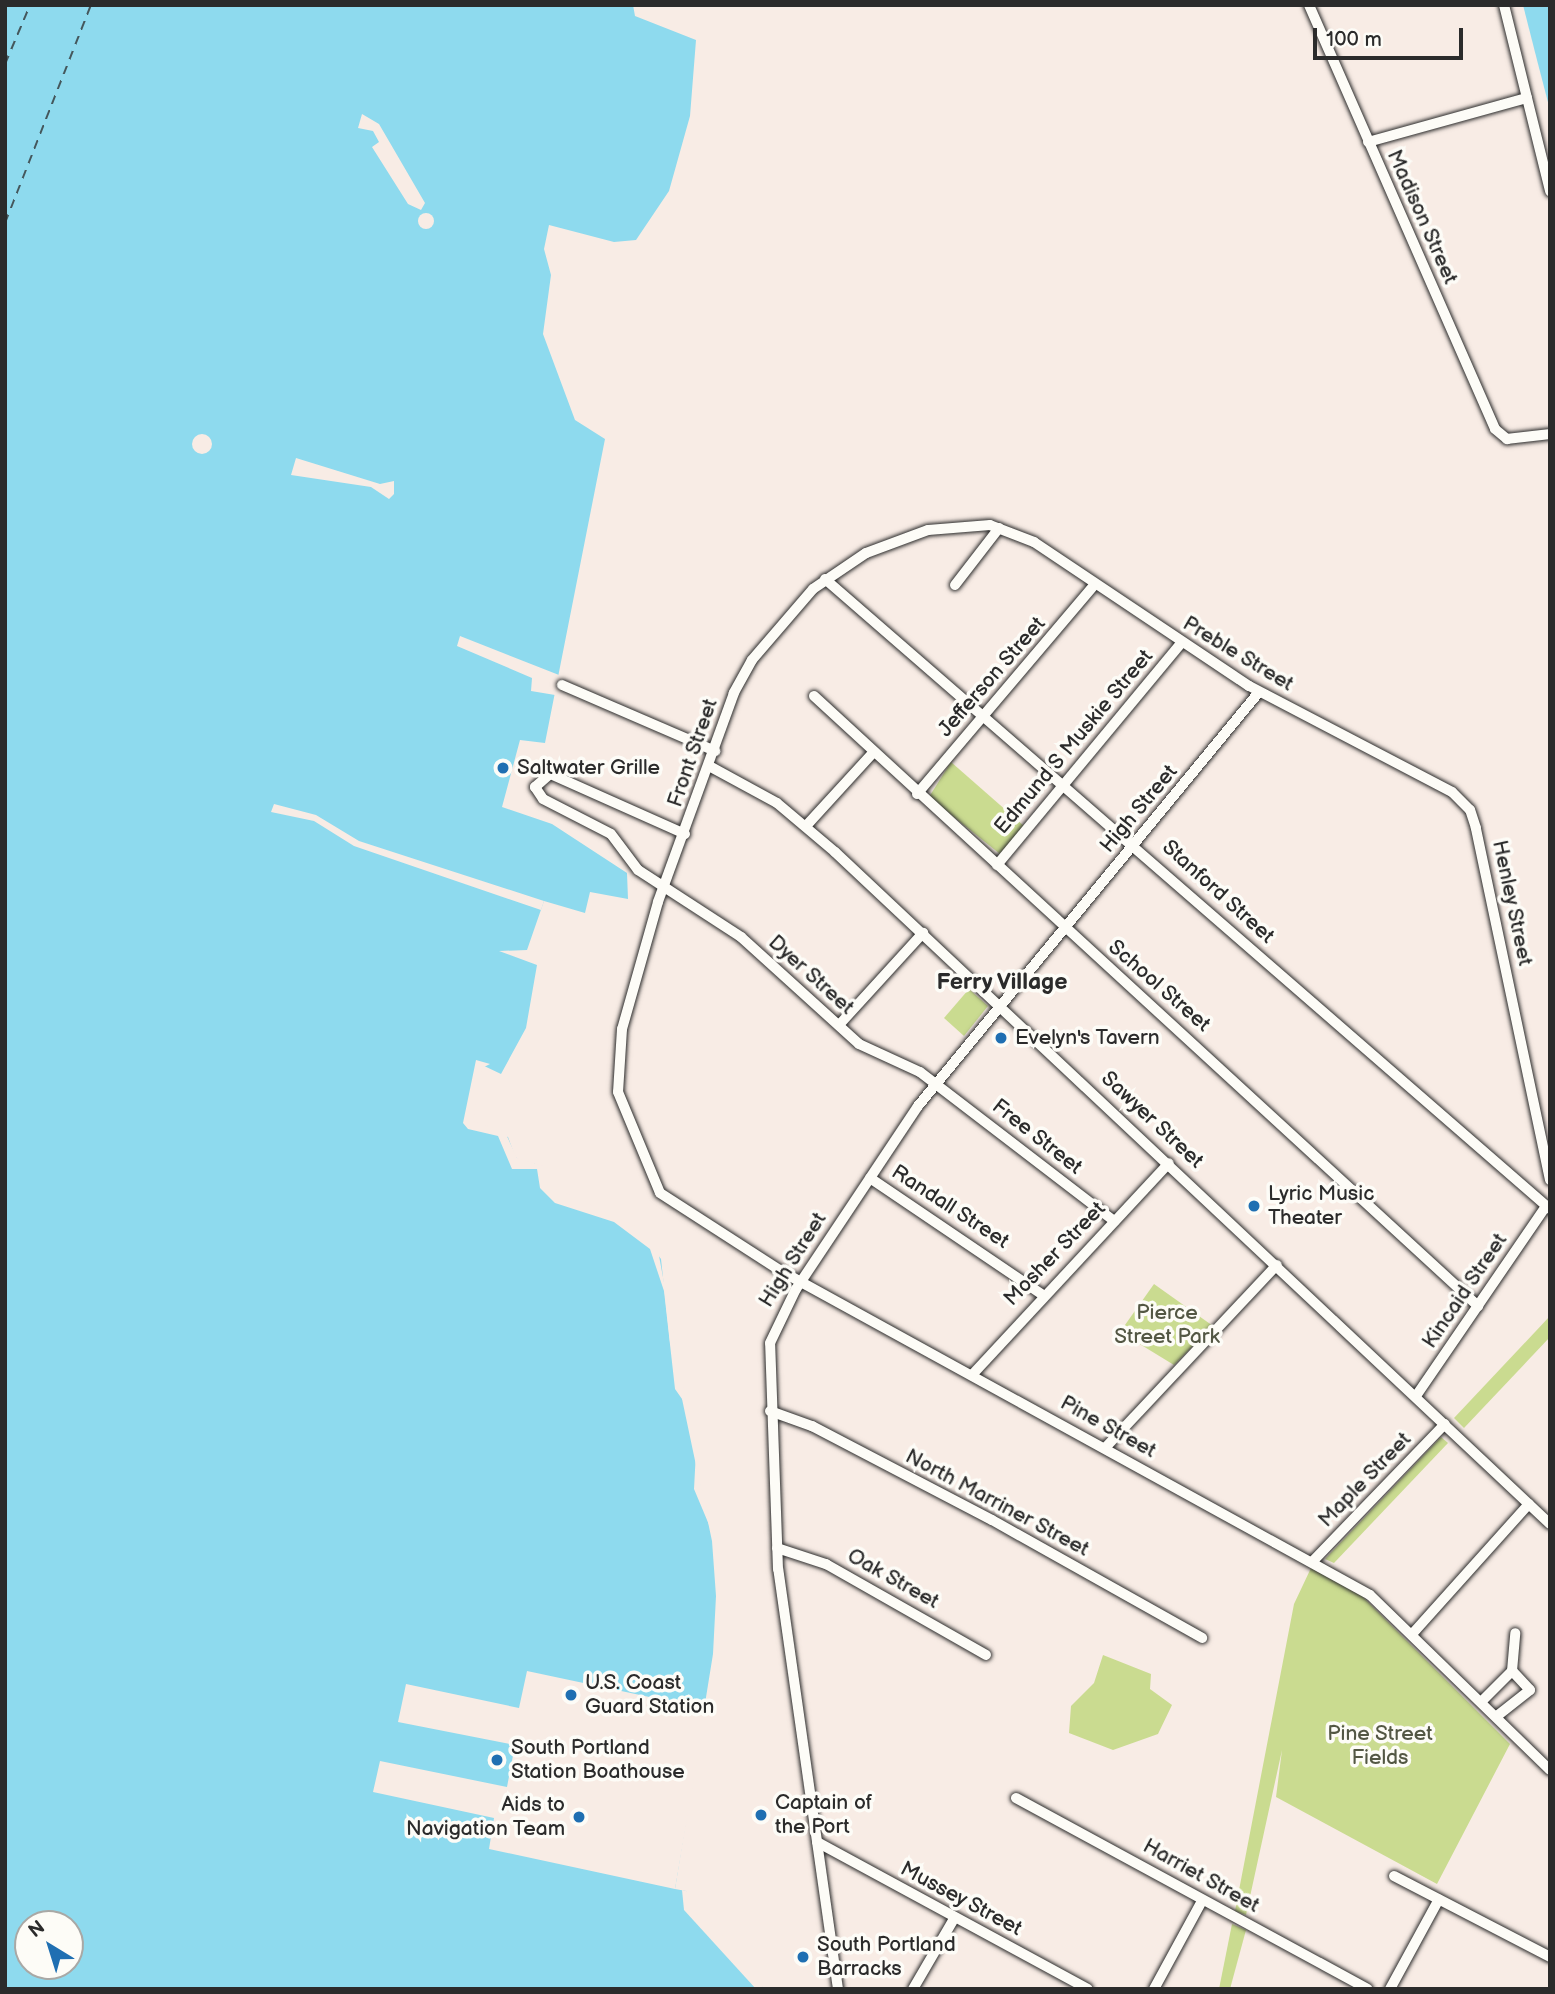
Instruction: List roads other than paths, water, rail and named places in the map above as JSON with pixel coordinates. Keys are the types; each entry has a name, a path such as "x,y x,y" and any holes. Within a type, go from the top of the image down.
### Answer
{"street":[{"name":"Madison Street","path":"1309,5 1495,429 1507,439 1550,434"},
{"path":"1504,5 1550,191"},
{"path":"1368,142 1527,98"},
{"name":"Front Street","path":"638,1143 615,1074 639,964 715,751 752,660 825,579 908,536 961,524 999,528"},
{"path":"955,585 999,528"},
{"name":"Preble Street","path":"999,528 1034,542 1181,643 1259,692 1464,801"},
{"name":"Stanford Street","path":"825,579 1065,783 1548,1208"},
{"name":"Jefferson Street","path":"917,794 1095,584"},
{"name":"Edmund S Muskie Street","path":"997,865 1181,643"},
{"path":"562,685 715,751"},
{"name":"High Street","path":"838,1989 777,1548 770,1411 770,1343 801,1282 936,1083 1259,692"},
{"name":"School Street","path":"814,696 872,754 997,865 1478,1306"},
{"path":"806,827 872,754"},
{"name":"Sawyer Street","path":"711,767 777,803 806,827 1002,1005 1550,1524"},
{"name":"Dyer Street","path":"685,834 550,774 535,787 543,800 611,835 638,870 741,937 859,1044 936,1083"},
{"name":"Henley Street","path":"1464,801 1476,828 1550,1180"},
{"path":"839,1025 923,933"},
{"name":"Free Street","path":"936,1083 1114,1221"},
{"name":"Pine Street","path":"638,1143 667,1201 801,1282 1313,1561 1370,1595 1413,1632 1483,1700 1550,1770"},
{"name":"Mosher Street","path":"972,1375 1043,1295 1170,1163"},
{"name":"Randall Street","path":"870,1178 1043,1295"},
{"name":"Kincaid Street","path":"1416,1396 1548,1208"},
{"path":"1105,1448 1277,1265"},
{"name":"North Marriner Street","path":"770,1411 812,1426 992,1520 1202,1638"},
{"name":"Maple Street","path":"1313,1561 1445,1424"},
{"path":"1413,1632 1529,1504"},
{"name":"Oak Street","path":"777,1548 826,1564 986,1655"},
{"path":"1483,1700 1512,1671 1515,1633"},
{"path":"1497,1716 1530,1690 1512,1671"},
{"name":"Harriet Street","path":"1016,1798 1368,1989"},
{"name":"Mussey Street","path":"817,1842 1088,1989"},
{"path":"1394,1876 1550,1957"},
{"path":"1390,1989 1439,1899"},
{"path":"1154,1989 1202,1900"},
{"path":"913,1989 955,1917"}],"water":[{"path":"5,5 633,5 635,16 696,40 690,116 669,191 636,240 614,242 549,225 544,249 551,275 543,334 575,420 605,439 545,743 520,740 502,807 552,824 627,873 628,899 590,892 585,913 544,901 527,950 499,951 537,965 526,1028 501,1074 480,1064 469,1123 508,1137 515,1156 522,1164 534,1163 553,1191 640,1232 661,1259 670,1342 712,1541 716,1596 713,1654 675,1889 686,1891 690,1908 765,1989 5,1989"},
{"path":"1523,5 1550,5 1550,110 1537,60"}],"place":[{"name":"Saltwater Grille","path":"503,768"},
{"name":"Evelyn's Tavern","path":"1001,1038"},
{"name":"Lyric Music Theater","path":"1254,1206"},
{"name":"U.S. Coast Guard Station","path":"571,1695"},
{"name":"South Portland Station Boathouse","path":"497,1760"},
{"name":"Captain of the Port","path":"761,1815"},
{"name":"Aids to Navigation Team","path":"579,1817"},
{"name":"South Portland Barracks","path":"803,1957"}],"district":[{"name":"Ferry Village","path":"1002,982"}],"park label":[{"name":"Pierce Street Park","path":"1167,1325"},
{"name":"Pine Street Fields","path":"1380,1746"}]}
